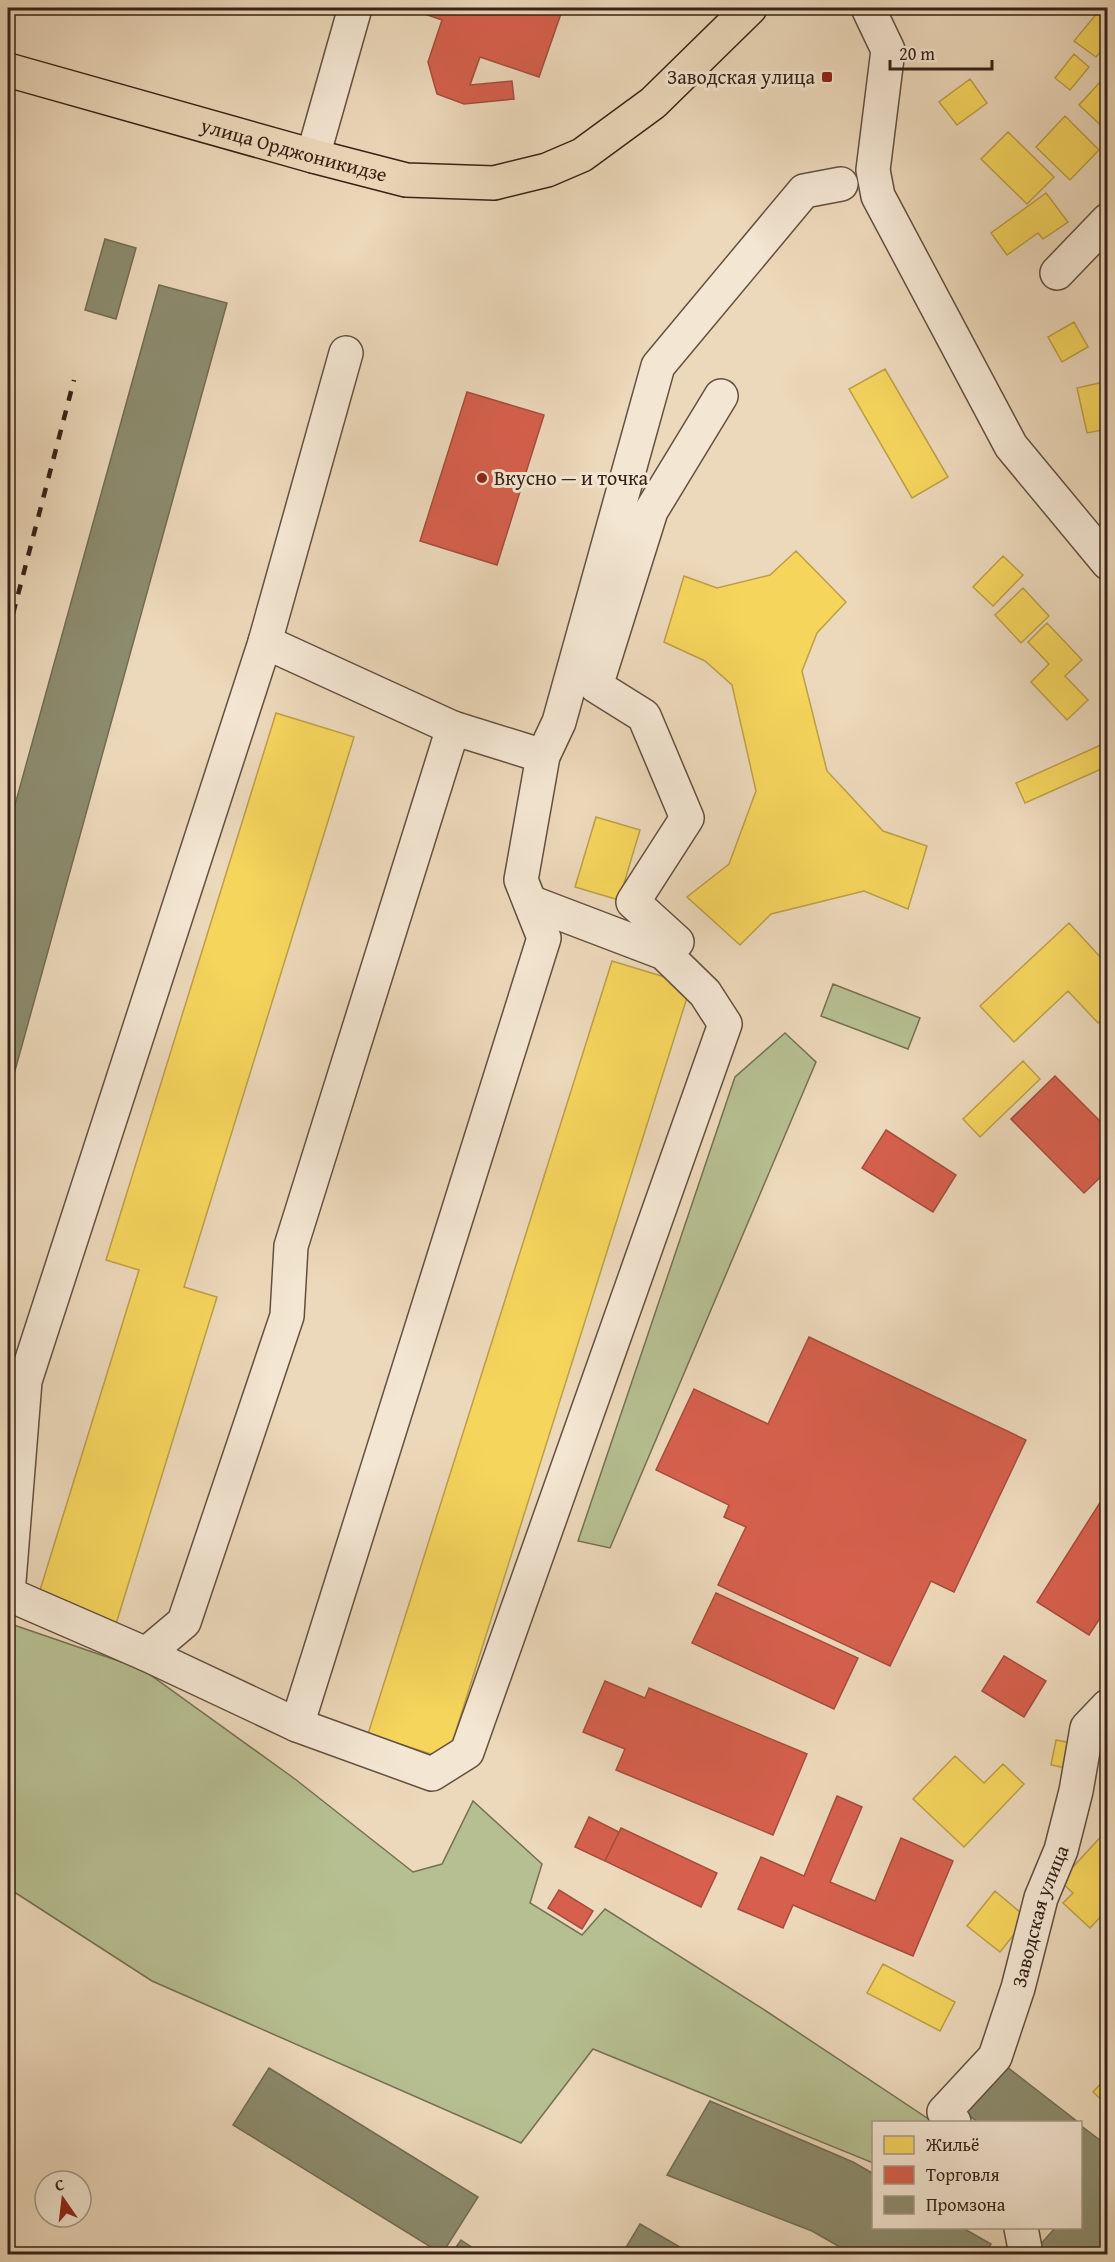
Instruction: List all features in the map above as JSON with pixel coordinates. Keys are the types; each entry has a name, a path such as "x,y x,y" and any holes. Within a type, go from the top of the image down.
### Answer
{"main road":[{"name":"улица Орджоникидзе","path":"8,70 406,180 494,183 547,170 582,155 653,103 750,8"}],"street":[{"path":"313,156 355,8"},
{"path":"868,8 888,50 873,170 878,196 1011,447 1107,563"},
{"path":"297,1725 544,938 521,880 543,756 559,722 658,366 804,191 841,183"},
{"path":"1057,273 1107,220"},
{"path":"346,352 275,598 265,642 25,1381 8,1594 146,1654 297,1725 432,1774 467,1752 724,1024 705,993 664,953 530,902"},
{"path":"677,942 633,902 687,818 644,716 596,686 651,510 721,396"},
{"path":"265,642 453,728 543,756"},
{"path":"146,1654 184,1622 287,1317 291,1246 453,728"},
{"name":"Заводская улица","path":"949,2117 995,2056 1018,1988 1041,1898 1060,1850 1076,1791 1087,1728 1107,1706"},
{"path":"1022,2229 1026,2254"}],"green space":[{"path":"833,984 920,1018 908,1049 821,1016"},
{"path":"785,1033 816,1062 610,1548 578,1541 735,1077"},
{"path":"8,1623 142,1669 295,1779 413,1872 442,1864 473,1801 542,1864 530,1903 582,1935 605,1909 766,2011 931,2121 872,2121 872,2163 593,2049 521,2143 152,1981 8,1888"}],"building: Жильё":[{"path":"990,8 1020,8 1020,13"},
{"path":"1098,12 1108,20 1108,43 1096,57 1074,41"},
{"path":"1074,54 1089,67 1070,90 1055,78"},
{"path":"970,79 987,103 957,125 939,102"},
{"path":"1101,81 1108,87 1108,132 1079,105"},
{"path":"1065,116 1099,150 1070,180 1036,147"},
{"path":"1008,132 1054,177 1027,204 981,159"},
{"path":"1046,193 1068,222 1043,239 1038,233 1007,255 991,233"},
{"path":"1074,322 1088,347 1062,362 1048,337"},
{"path":"885,369 948,477 912,498 849,389"},
{"path":"1108,381 1108,429 1087,433 1077,388"},
{"path":"796,551 846,602 817,633 802,671 827,771 883,831 927,846 908,909 864,891 771,914 740,945 687,897 729,864 756,791 732,685 705,661 664,642 684,576 717,588 770,575"},
{"path":"1003,556 1023,575 993,606 973,587"},
{"path":"1023,588 1049,616 1021,643 995,615"},
{"path":"1047,623 1082,660 1065,676 1088,700 1067,720 1031,682 1049,664 1028,642"},
{"path":"276,713 354,737 184,1287 217,1297 116,1624 37,1600 139,1270 106,1260"},
{"path":"1103,744 1108,755 1108,766 1025,803 1016,783"},
{"path":"596,817 640,830 619,900 575,887"},
{"path":"1069,923 1103,960 1108,956 1108,1014 1098,1023 1068,991 1014,1042 980,1006"},
{"path":"612,961 691,985 447,1759 368,1734"},
{"path":"1023,1061 1040,1079 980,1137 963,1119"},
{"path":"1056,1740 1072,1743 1066,1768 1051,1765"},
{"path":"955,1756 984,1783 1003,1764 1024,1784 964,1847 913,1799"},
{"path":"1108,1829 1108,1891 1105,1894 1108,1909 1090,1928 1063,1903 1073,1893 1060,1881"},
{"path":"995,1891 1027,1918 1000,1952 967,1926"},
{"path":"883,1964 955,2002 940,2031 867,1993"},
{"path":"1108,2076 1108,2106 1093,2092"}],"building: Торговля":[{"path":"424,8 563,8 539,77 480,57 470,85 512,81 514,99 464,104 437,94 428,62 442,20 422,13"},
{"name":"Вкусно — и точка","path":"467,392 544,415 497,565 420,541"},
{"path":"1055,1076 1108,1129 1108,1170 1084,1193 1011,1119"},
{"path":"886,1130 956,1175 933,1212 862,1168"},
{"path":"809,1337 1026,1440 954,1592 931,1581 890,1666 718,1585 746,1527 724,1517 729,1505 656,1470 694,1389 768,1424"},
{"path":"1101,1501 1108,1505 1108,1606 1089,1635 1037,1602"},
{"path":"716,1593 858,1658 834,1709 692,1643"},
{"path":"1004,1656 1046,1681 1024,1717 982,1691"},
{"path":"605,1681 645,1698 649,1688 807,1754 773,1835 616,1770 625,1749 583,1732"},
{"path":"837,1796 862,1807 830,1882 875,1901 901,1838 953,1861 913,1956 793,1905 783,1928 738,1909 761,1857 804,1876"},
{"path":"589,1817 619,1832 605,1861 575,1847"},
{"path":"621,1828 717,1873 701,1907 605,1861"},
{"path":"559,1890 593,1911 582,1929 548,1908"}],"building: Промзона":[{"path":"105,239 136,248 116,319 85,310"},
{"path":"159,285 227,303 8,1096 8,830"},
{"path":"1002,2063 1077,2121 977,2121 964,2112"},
{"path":"269,2068 478,2197 442,2254 233,2125"},
{"path":"710,2101 853,2162 872,2173 872,2229 965,2229 991,2244 985,2254 852,2254 812,2231 667,2175"},
{"path":"1082,2126 1108,2146 1108,2254 1043,2254 1038,2247 1054,2229 1082,2229"},
{"path":"640,2224 692,2254 622,2254"},
{"path":"461,2240 482,2254 451,2254"}],"railway":[{"path":"8,633 74,380"}],"place":[{"name":"Заводская улица","path":"827,77"},
{"name":"Вкусно — и точка","path":"482,478"}]}
